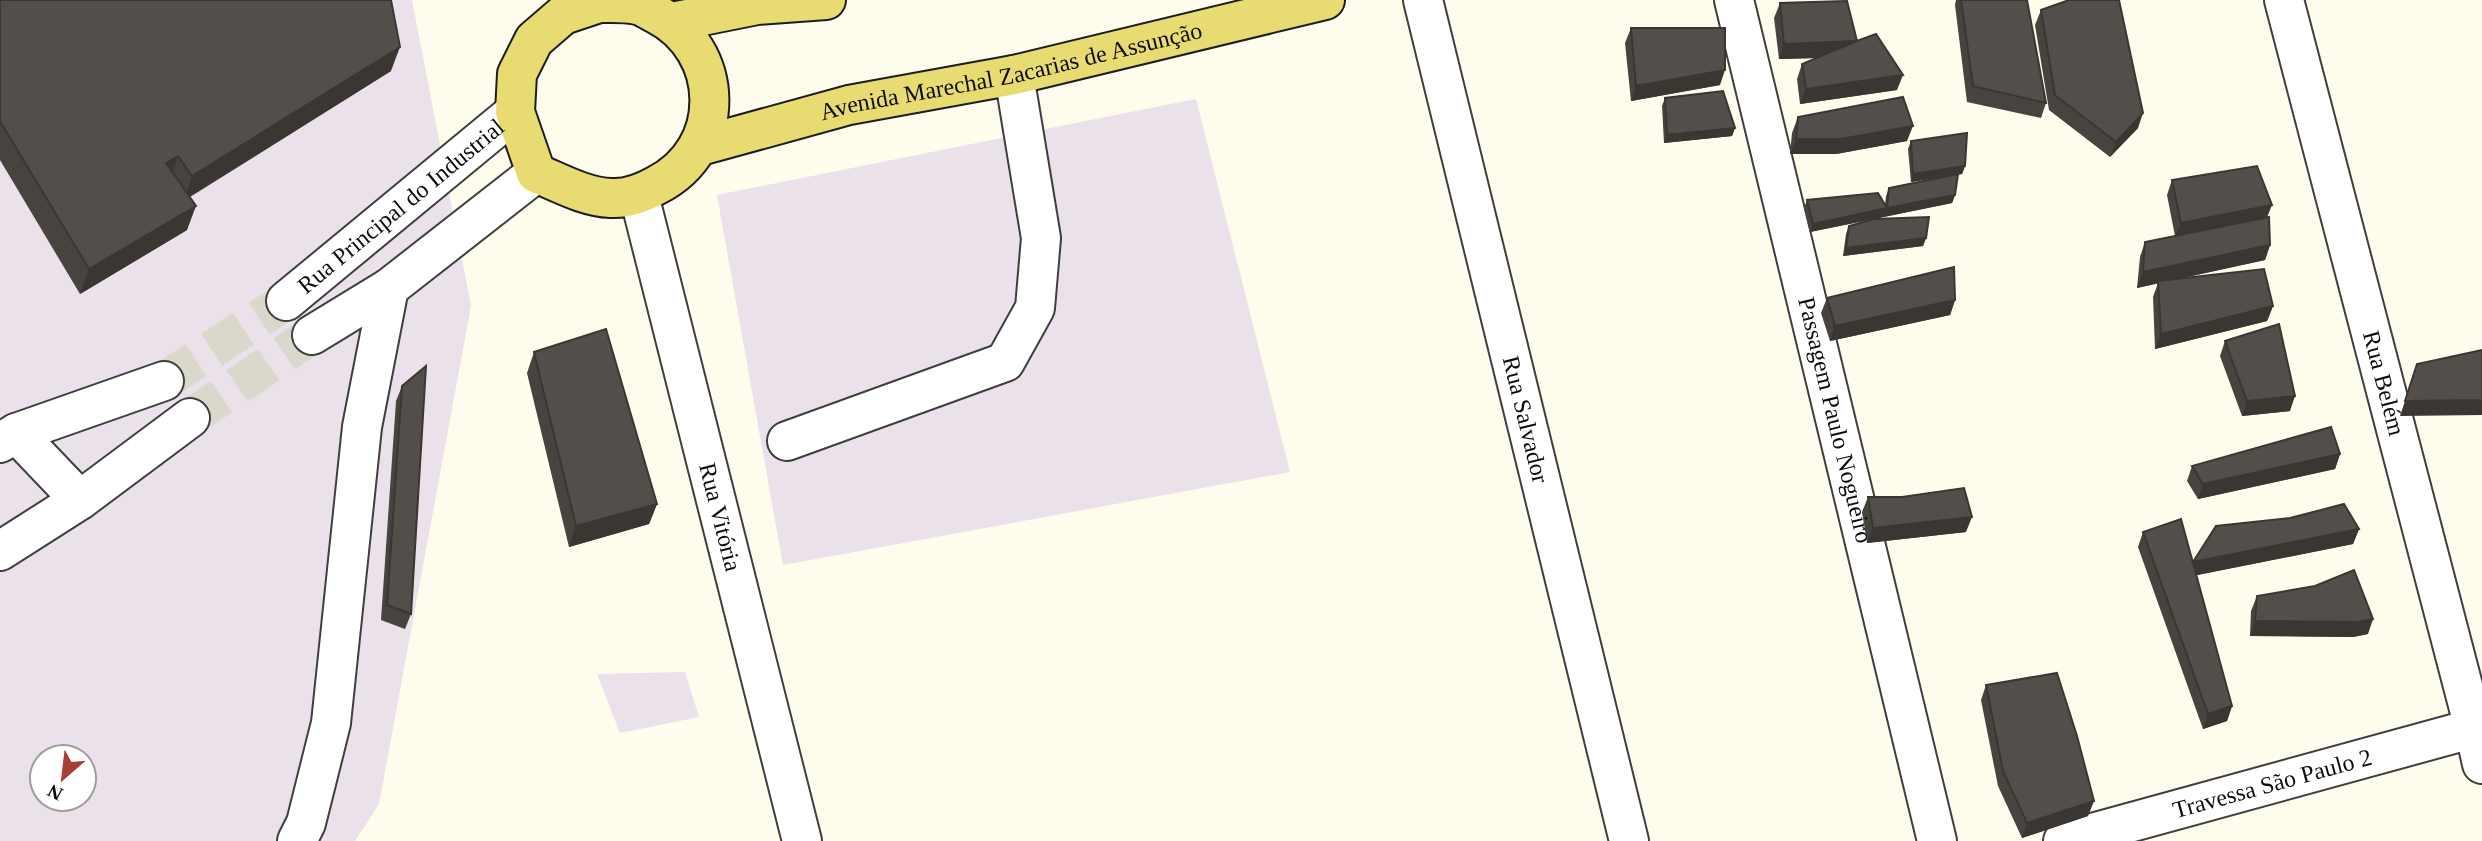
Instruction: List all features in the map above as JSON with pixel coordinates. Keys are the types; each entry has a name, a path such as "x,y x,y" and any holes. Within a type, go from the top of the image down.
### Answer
{"main road":[{"path":"672,22 757,5 826,0"},
{"name":"Avenida Marechal Zacarias de Assunção","path":"700,146 849,105 1014,75 1325,0"},
{"path":"599,3 638,5 672,22 692,42 708,75 710,111 700,146 674,177 639,195 613,198 587,195 536,173 515,112 517,74 534,40 563,15 599,3"}],"street":[{"name":"Rua Salvador","path":"1423,0 1629,841"},
{"name":"Passagem Paulo Nogueiro","path":"1734,0 1937,841"},
{"name":"Rua Belém","path":"2284,0 2478,727 2482,764"},
{"path":"787,441 1005,362 1035,308 1041,238 1014,75"},
{"name":"Rua Principal do Industrial","path":"286,301 515,112"},
{"name":"Rua Principal do Industrial","path":"312,335 389,288 536,173"},
{"name":"Rua Vitória","path":"639,195 802,841"},
{"path":"297,841 306,823 331,723 362,427 389,288"},
{"path":"80,500 8,438 164,381"},
{"path":"0,551 80,500 190,418"},
{"name":"Travessa São Paulo 2","path":"2063,841 2478,727"}],"shaded area":[{"path":"0,0 412,0 471,306 379,804 355,841 0,841"},
{"path":"1196,99 1290,472 783,565 717,195"},
{"path":"685,672 699,717 620,733 597,674"}],"building":[{"path":"0,0 391,0 400,47 192,176 178,156 166,163 196,206 89,269 0,121"},
{"path":"1961,0 2027,0 2046,103 1973,86"},
{"path":"2069,0 2119,0 2143,113 2116,142 2055,95 2041,10"},
{"path":"1847,1 1857,41 1784,44 1780,3"},
{"path":"1631,28 1725,28 1725,70 1636,86"},
{"path":"1876,34 1903,75 1806,89 1802,64"},
{"path":"1723,91 1735,128 1667,135 1665,98"},
{"path":"1903,97 1913,126 1841,139 1796,139 1798,117"},
{"path":"1967,133 1965,166 1913,174 1911,141"},
{"path":"2257,166 2272,205 2181,223 2172,180"},
{"path":"1958,174 1955,195 1887,208 1889,188"},
{"path":"1878,193 1887,208 1813,224 1807,200"},
{"path":"1929,217 1926,238 1846,248 1849,226 1874,219"},
{"path":"2269,217 2270,245 2143,272 2145,242"},
{"path":"1954,267 1955,300 1835,326 1827,298"},
{"path":"2264,269 2273,306 2161,334 2158,281"},
{"path":"2279,324 2295,396 2247,401 2225,341"},
{"path":"606,329 657,504 576,526 534,352"},
{"path":"2482,350 2482,400 2405,401 2417,364"},
{"path":"426,366 411,614 387,605 402,386"},
{"path":"2331,427 2340,454 2203,484 2192,466"},
{"path":"1964,488 1972,517 1873,528 1868,497 1902,497"},
{"path":"2344,504 2359,529 2193,562 2216,526 2290,518"},
{"path":"2181,519 2232,706 2208,714 2143,532"},
{"path":"2354,570 2373,619 2358,622 2255,621 2257,596 2315,586"},
{"path":"2057,673 2094,801 2027,823 2003,771 1986,685"}],"tunnel":[{"path":"164,381 286,301"},
{"path":"190,418 312,335"}]}
